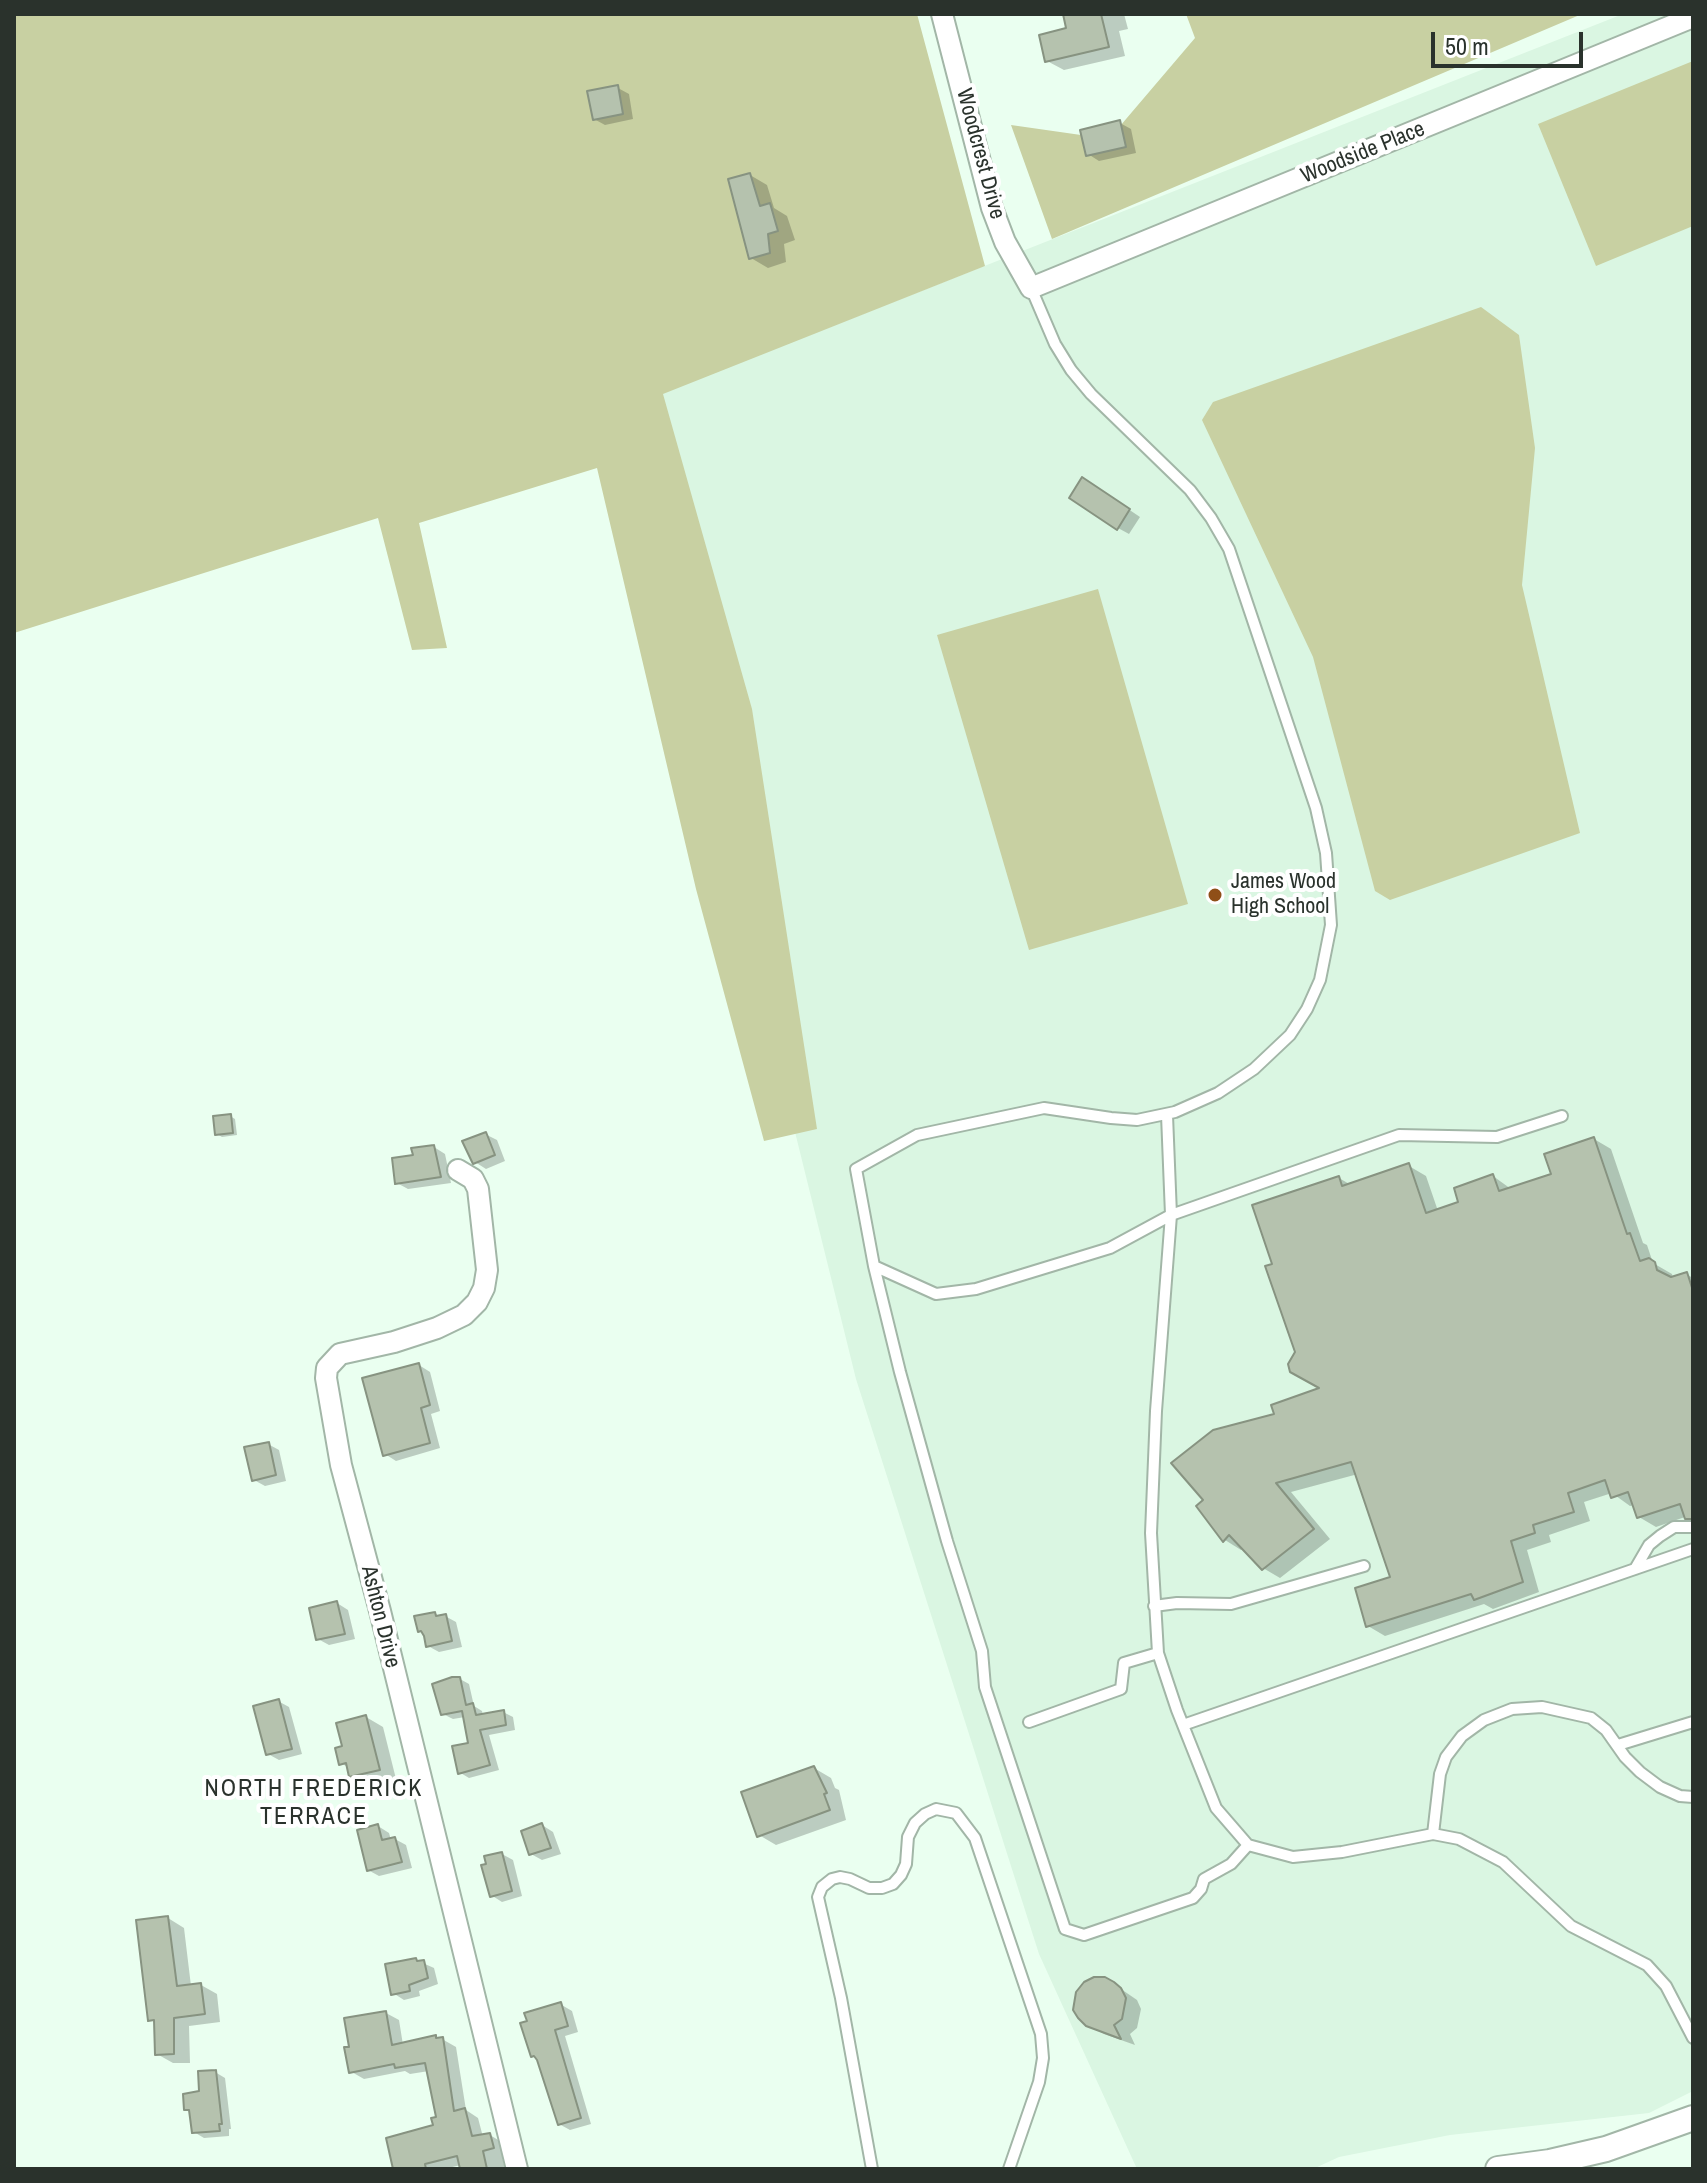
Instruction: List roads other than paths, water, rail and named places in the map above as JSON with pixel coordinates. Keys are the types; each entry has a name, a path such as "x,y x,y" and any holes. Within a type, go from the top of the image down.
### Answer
{"street":[{"name":"Woodcrest Drive","path":"942,14 992,208 1005,242 1031,288"},
{"name":"Woodside Place","path":"1031,288 1693,17"},
{"name":"Ashton Drive","path":"458,1170 473,1179 478,1189 487,1270 484,1288 477,1302 464,1315 437,1328 340,1354 327,1368 326,1378 341,1465 380,1611 517,2169"},
{"path":"1498,2169 1550,2162 1606,2149 1693,2118"}],"lane":[{"path":"1031,288 1055,344 1071,370 1091,394 1190,490 1229,549 1316,808 1330,891 1329,937 1320,980 1307,1009 1290,1035 1254,1069 1218,1093 1167,1115 1137,1120 1044,1108 917,1135 856,1169 874,1266 912,1419 982,1651 985,1687 1065,1929 1084,1935 1193,1898 1201,1889 1204,1879 1231,1864 1248,1845"},
{"path":"1167,1115 1171,1215 1156,1411 1152,1518 1154,1606 1158,1653 1216,1808 1248,1845 1293,1857 1342,1852 1433,1834 1459,1839 1503,1862 1571,1926 1647,1965 1666,1986 1693,2038"},
{"path":"874,1266 936,1294 976,1289 1110,1248 1171,1215 1399,1135 1497,1137 1562,1116"},
{"path":"1635,1569 1649,1545 1660,1536 1674,1527 1693,1527"},
{"path":"1183,1725 1693,1549"},
{"path":"1154,1606 1177,1603 1231,1604 1364,1566"},
{"path":"1029,1722 1121,1689 1124,1663 1158,1653"},
{"path":"1433,1834 1440,1774 1446,1757 1462,1736 1484,1720 1512,1709 1542,1707 1591,1718 1606,1730 1640,1772 1660,1787 1680,1796 1693,1797"},
{"path":"1618,1745 1693,1722"},
{"path":"872,2169 841,1998 818,1897 822,1887 840,1877 869,1888 893,1884 906,1864 908,1837 915,1823 936,1809 956,1813 975,1838 1041,2034 1043,2058 1039,2082 1009,2169"}],"place":[{"name":"James Wood High School","path":"1215,895"}],"district":[{"name":"NORTH FREDERICK TERRACE","path":"314,1804"}]}
